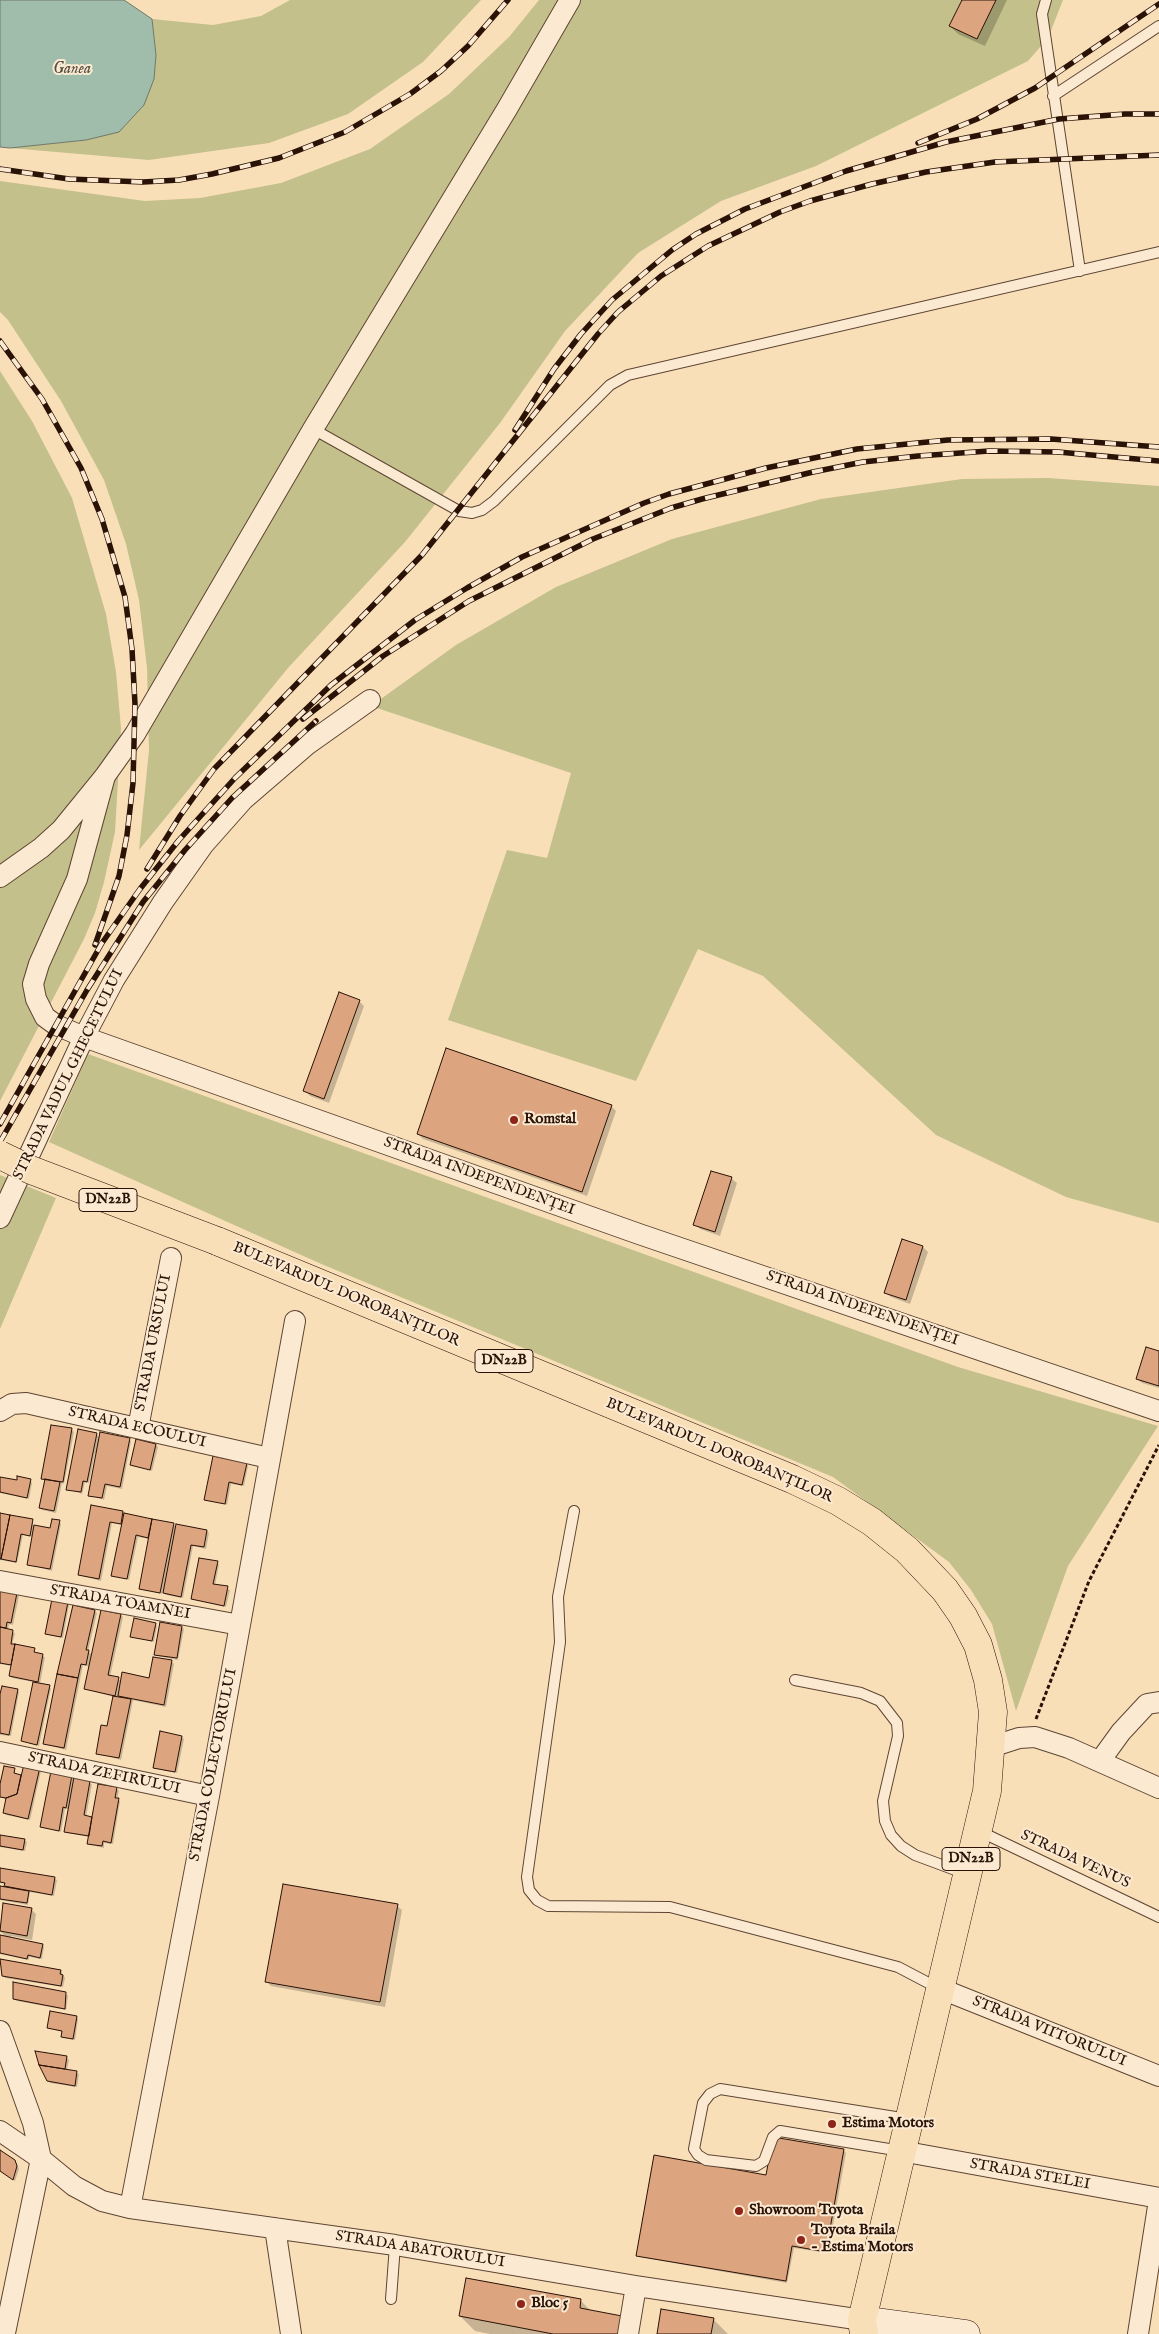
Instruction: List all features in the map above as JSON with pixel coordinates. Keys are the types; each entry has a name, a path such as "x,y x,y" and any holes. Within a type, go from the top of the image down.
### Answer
{"main road":[{"name":"BULEVARDUL DOROBANȚILOR","path":"0,1155 31,1170 217,1241 792,1479 838,1501 872,1522 908,1550 963,1616 978,1645 988,1680 993,1712 987,1791 858,2329"},
{"path":"858,2329 966,2334"}],"street":[{"path":"0,876 41,848 61,830 105,776 135,734 312,429 507,109 570,0"},
{"name":"STRADA VADUL GHECETULUI","path":"0,1218 84,1037 114,980 163,902 214,833 243,800 308,744 370,700"},
{"name":"STRADA INDEPENDENȚEI","path":"105,776 77,879 39,964 33,984 36,999 45,1016 64,1029 639,1234 1159,1411"},
{"name":"STRADA URSULUI","path":"138,1428 171,1258"},
{"name":"STRADA COLECTORULUI","path":"130,2208 209,1796 295,1321"},
{"name":"STRADA ECOULUI","path":"3,1409 18,1403 26,1404 269,1458"},
{"name":"STRADA TOAMNEI","path":"0,1580 240,1625"},
{"path":"1100,1761 1121,1732 1147,1704 1159,1702"},
{"path":"991,1747 1019,1738 1036,1737 1100,1761 1159,1788"},
{"name":"STRADA ZEFIRULUI","path":"0,1752 209,1796"},
{"name":"STRADA VIITORULUI","path":"939,1988 1159,2076"},
{"path":"0,2031 33,2123 41,2159 6,2334 0,2332"},
{"name":"STRADA ABATORULUI","path":"0,2131 88,2195 130,2208 395,2245 636,2286 858,2329"},
{"name":"STRADA STELEI","path":"901,2151 1159,2199"},
{"path":"1138,2334 1159,2199"},
{"path":"275,2228 291,2334"},
{"path":"628,2334 636,2286"}],"lane":[{"path":"1046,0 1042,14 1080,271"},
{"path":"1053,96 1159,26"},
{"path":"312,429 459,510 472,513 482,510 494,501 610,385 628,375 1159,252"},
{"path":"574,1511 558,1597 560,1642 527,1877 529,1890 537,1900 548,1906 670,1907 898,1967 939,1988"},
{"path":"795,1680 861,1693 880,1701 897,1723 898,1736 883,1801 885,1821 891,1835 901,1846 915,1855 967,1875"},
{"name":"STRADA VENUS","path":"978,1831 1159,1917"},
{"path":"901,2151 780,2131 773,2137 764,2161 756,2166 706,2160 698,2155 694,2149 704,2103 710,2094 720,2089 908,2119"},
{"path":"391,2299 395,2245"}],"path":[{"path":"1036,1737 1036,1720 1089,1581 1159,1445"}],"shaded area":[{"path":"290,0 481,0 423,62 348,114 269,143 149,160 10,148 86,140 156,55 152,19 213,25 261,16"},
{"path":"539,0 1063,0 1048,38 1028,61 816,166 721,201 638,253 565,331 500,423 405,542 288,668 139,850 149,750 147,668 139,600 126,544 104,480 61,401 8,320 0,312 0,181 145,201 200,198 281,183 370,149 449,94 509,37"},
{"path":"0,371 32,421 72,498 106,614 116,672 121,728 115,832 95,913 84,939 0,1101"},
{"path":"1048,478 1159,486 1159,1223 1066,1197 936,1135 763,976 698,949 636,1081 448,1020 507,850 547,858 571,773 371,706 456,645 556,587 672,539 821,499 962,479"},
{"path":"88,1054 958,1367 1158,1426 1068,1566 1016,1711 992,1624 971,1590 949,1562 833,1477 319,1263 49,1142"},
{"path":"0,1175 56,1198 0,1329"}],"water":[{"name":"Ganea","path":"0,0 124,0 152,19 156,55 154,79 144,105 119,132 86,140 10,148 0,147"}],"building":[{"path":"962,0 996,0 977,39 949,26"},
{"path":"339,992 360,1000 324,1099 303,1091"},
{"name":"Romstal","path":"446,1048 612,1105 582,1192 417,1134"},
{"path":"711,1171 732,1177 715,1232 693,1225"},
{"path":"902,1239 923,1246 906,1300 884,1293"},
{"path":"1146,1347 1159,1351 1159,1386 1136,1379"},
{"path":"51,1425 72,1428 63,1482 41,1479"},
{"path":"78,1429 97,1433 87,1482 83,1481 81,1492 66,1490"},
{"path":"100,1432 130,1438 120,1487 105,1484 102,1498 88,1496"},
{"path":"136,1439 156,1444 150,1470 130,1465"},
{"path":"213,1456 247,1463 242,1485 229,1482 225,1504 204,1500"},
{"path":"17,1476 31,1479 27,1498 0,1492 0,1477 17,1480"},
{"path":"45,1479 60,1482 54,1511 39,1508"},
{"path":"91,1505 123,1511 121,1524 110,1522 99,1579 78,1575"},
{"path":"0,1513 10,1515 1,1559 0,1559"},
{"path":"124,1513 152,1519 148,1538 136,1535 127,1579 111,1576"},
{"path":"10,1515 33,1519 30,1536 21,1534 16,1562 1,1559"},
{"path":"52,1519 60,1520 50,1569 27,1565 34,1525 50,1528"},
{"path":"152,1519 174,1523 160,1593 139,1589"},
{"path":"176,1524 207,1530 204,1547 191,1545 181,1597 163,1593"},
{"path":"199,1558 218,1561 213,1584 228,1586 224,1606 191,1599"},
{"path":"0,1590 17,1593 11,1623 7,1622 6,1628 0,1627"},
{"path":"52,1599 68,1602 61,1637 45,1634"},
{"path":"73,1605 95,1610 86,1650 89,1650 86,1665 81,1664 78,1678 57,1674"},
{"path":"101,1610 121,1614 108,1675 119,1677 115,1696 84,1689"},
{"path":"134,1618 156,1623 152,1641 130,1637"},
{"path":"160,1622 182,1626 177,1658 154,1655"},
{"path":"0,1627 13,1630 11,1644 15,1644 11,1665 0,1663"},
{"path":"15,1644 35,1648 34,1652 43,1654 38,1682 9,1676"},
{"path":"153,1657 172,1660 164,1705 118,1696 122,1672 149,1678"},
{"path":"57,1674 78,1678 64,1748 43,1744"},
{"path":"33,1682 50,1685 37,1745 21,1741"},
{"path":"2,1686 18,1689 9,1735 0,1733 0,1694"},
{"path":"113,1696 131,1699 119,1758 96,1754 101,1725 107,1726"},
{"path":"160,1731 182,1736 175,1772 153,1768"},
{"path":"24,1764 40,1767 28,1819 3,1813 6,1798 17,1794"},
{"path":"4,1766 15,1768 14,1773 21,1775 17,1794 6,1798 0,1797 0,1784"},
{"path":"51,1771 72,1775 66,1808 63,1807 59,1831 40,1827"},
{"path":"74,1777 90,1781 84,1815 92,1817 89,1836 64,1832"},
{"path":"98,1784 117,1787 115,1798 119,1798 111,1843 103,1841 102,1846 87,1844"},
{"path":"0,1835 25,1839 23,1850 0,1846"},
{"path":"0,1868 55,1877 52,1895 4,1886 5,1883 0,1882"},
{"path":"283,1884 398,1904 380,2002 265,1982"},
{"path":"0,1886 29,1891 27,1903 0,1899"},
{"path":"3,1903 32,1908 27,1936 0,1931"},
{"path":"0,1935 43,1944 40,1958 28,1955 27,1959 0,1953"},
{"path":"0,1959 61,1970 60,1974 63,1975 61,1986 2,1976"},
{"path":"13,1982 66,1992 65,2009 13,1999"},
{"path":"50,2011 77,2016 73,2039 61,2037 62,2031 47,2028"},
{"path":"35,2051 67,2056 65,2069 39,2065"},
{"path":"39,2065 77,2071 75,2086 47,2081"},
{"name":"Showroom Toyota","path":"773,2137 844,2149 826,2252 792,2246 786,2281 636,2256 654,2155 766,2175"},
{"path":"0,2150 15,2160 17,2166 13,2180 0,2171"},
{"name":"Bloc 5","path":"466,2278 581,2299 580,2308 622,2316 619,2334 553,2334 459,2316"},
{"path":"661,2309 714,2318 711,2334 657,2334"}],"railway":[{"path":"0,169 69,179 143,182 179,180 279,158 345,132 410,94 441,71 468,46 508,0"},
{"path":"918,143 977,119 1035,88 1159,4"},
{"path":"515,430 554,369 581,334 612,300 672,250 696,234 745,209 846,171 946,142 1059,119 1125,114 1159,114"},
{"path":"147,869 180,816 214,769 422,555 598,334 618,312 661,276 708,246 780,212 810,201 872,184 926,172 995,162 1159,155"},
{"path":"0,341 42,399 81,468 102,519 125,597 132,649 135,704 133,783 127,835 119,876 95,945"},
{"path":"0,1124 102,943 140,889 179,840 235,778 331,685 415,620 467,588 522,557 644,503 669,494 766,468 857,449 948,440 1051,439 1159,447"},
{"path":"303,719 383,656 469,601 593,539 671,508 813,472 863,462 918,456 989,451 1058,452 1159,461"},
{"path":"0,1142 87,990 143,902 185,850 232,798 316,721"}],"place":[{"name":"Romstal","path":"514,1120"},
{"name":"Estima Motors","path":"832,2124"},
{"name":"Showroom Toyota","path":"739,2211"},
{"name":"Toyota Braila - Estima Motors","path":"801,2240"},
{"name":"Bloc 5","path":"521,2304"}]}
